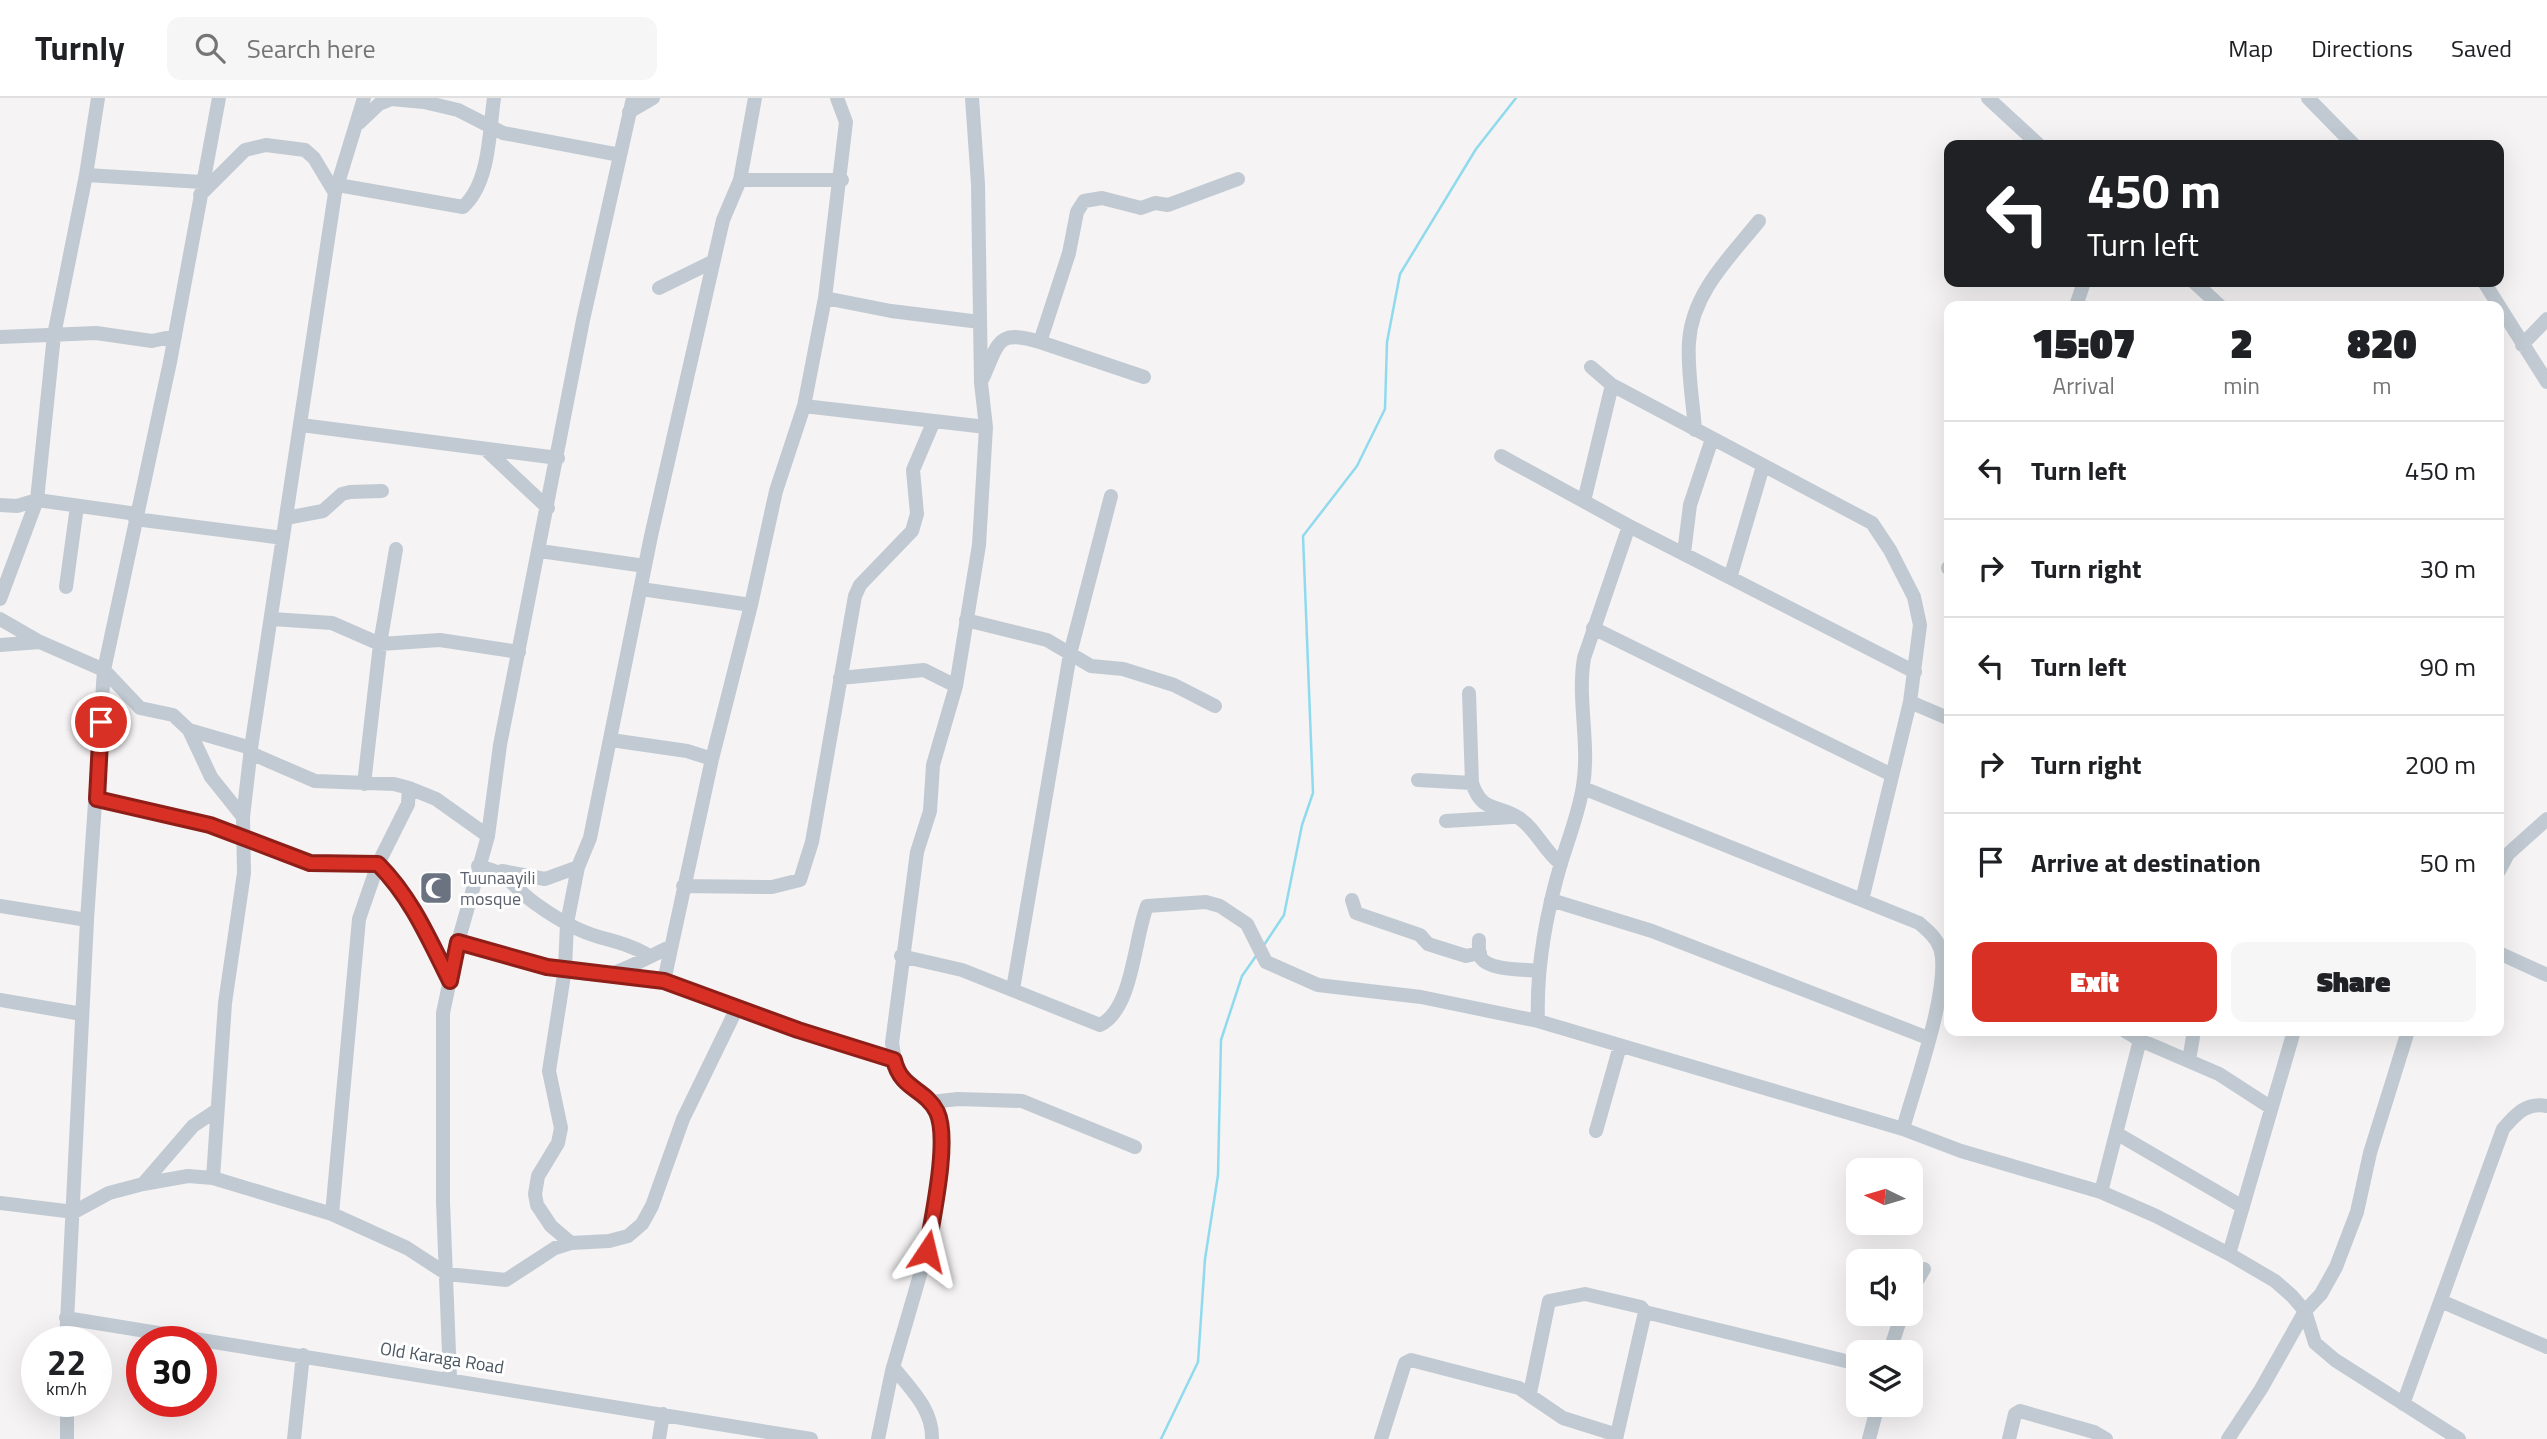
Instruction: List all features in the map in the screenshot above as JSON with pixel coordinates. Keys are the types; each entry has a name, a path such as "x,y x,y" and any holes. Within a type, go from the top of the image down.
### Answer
{"street":[{"path":"0,599 37,500 54,335 86,175 98,98"},
{"path":"66,1326 74,1212 87,920 104,670 175,336 219,98"},
{"path":"213,1178 225,1003 244,873 243,817 250,750 337,189 364,98"},
{"path":"86,175 201,188 245,150 266,145 305,150 337,189 463,207 474,195 481,180 494,98"},
{"path":"450,1378 442,1084 443,1013 458,942 488,836 500,745 583,320 631,105 653,98"},
{"path":"571,1243 551,1226 537,1205 535,1194 538,1176 558,1143 561,1128 549,1071 565,969 567,923 578,867 590,838 645,566 712,262 723,220 740,180 755,98"},
{"path":"664,981 712,759 751,605 776,491 804,406 825,298 842,180 846,121 837,98"},
{"path":"878,1439 893,1367 927,1251 939,1179 941,1136 938,1114 931,1102 902,1081 894,1060 893,1020 917,852 930,811 933,765 956,687 979,545 986,427 981,383 978,184 972,98"},
{"path":"1988,98 2034,140"},
{"path":"2308,98 2349,140"},
{"path":"356,127 379,104 390,99 424,102 458,110 489,128 620,155"},
{"path":"1040,342 1069,253 1077,212 1084,201 1102,198 1141,208 1155,203 1168,205 1238,179"},
{"path":"740,180 842,180"},
{"path":"1695,430 1689,342 1695,316 1706,288 1759,222"},
{"path":"659,288 712,262"},
{"path":"2199,287 2215,301"},
{"path":"825,298 891,311 980,322"},
{"path":"2504,315 2547,382"},
{"path":"2522,345 2547,319"},
{"path":"0,337 108,334 152,341 175,336"},
{"path":"981,383 997,344 1004,338 1018,336 1144,377"},
{"path":"1591,367 1612,385 1872,523 1890,550 1914,597 1920,625 1910,702 1862,900"},
{"path":"1584,501 1612,385"},
{"path":"804,406 933,423 986,427"},
{"path":"684,886 772,887 800,880 812,842 840,678 860,585 912,531 917,514 913,470 933,423"},
{"path":"301,425 558,458"},
{"path":"1684,554 1690,505 1712,439"},
{"path":"485,449 548,508"},
{"path":"1501,456 1629,526 1731,575 1915,672"},
{"path":"1731,575 1763,466"},
{"path":"286,518 323,510 342,494 382,491"},
{"path":"1013,989 1070,654 1111,495"},
{"path":"0,505 17,506 37,500 283,538"},
{"path":"66,587 78,506"},
{"path":"1538,1021 1539,971 1551,900 1583,788 1586,763 1581,675 1593,628 1629,526"},
{"path":"364,784 380,643 396,549"},
{"path":"540,551 645,566"},
{"path":"641,589 751,605"},
{"path":"0,619 40,642 104,670 133,704 173,715 189,730 211,777 243,817"},
{"path":"272,619 332,623 380,643 440,640 519,652"},
{"path":"966,620 1047,640 1091,666 1123,669 1174,685 1215,706"},
{"path":"1593,628 1892,775"},
{"path":"0,645 40,642"},
{"path":"840,678 924,670 956,687"},
{"path":"1469,693 1472,783 1476,796 1487,806 1517,817 1527,825 1546,852 1561,864"},
{"path":"1910,702 1944,716"},
{"path":"189,730 250,750 315,781 394,783 410,788 436,799 488,836"},
{"path":"611,740 687,751 712,759"},
{"path":"1418,780 1472,783"},
{"path":"332,1214 359,919 378,864 408,804 410,788"},
{"path":"1583,788 1919,923 1944,948"},
{"path":"97,799 210,825 310,863 378,864 396,882 413,908 450,981"},
{"path":"1446,821 1517,817"},
{"path":"2504,862 2508,854 2547,819"},
{"path":"478,866 545,879 578,867"},
{"path":"502,871 524,896 567,923 599,937 620,940 650,956"},
{"path":"1352,900 1356,913 1420,935 1428,944 1466,956 1479,947 1485,961 1496,966 1539,971"},
{"path":"1551,900 1664,935 1928,1038"},
{"path":"901,956 962,970 1100,1025 1112,1019 1122,1002 1147,906 1206,902 1220,906 1247,924 1266,962 1318,985 1421,997 1538,1021 1903,1129 1962,1151 2101,1192 2157,1216 2275,1281 2305,1311 2315,1343 2364,1380 2459,1439"},
{"path":"0,906 87,920"},
{"path":"458,942 511,958 565,969 664,981 894,1060"},
{"path":"614,973 670,947"},
{"path":"2504,955 2547,975"},
{"path":"1903,1129 1941,991 1944,957"},
{"path":"0,1000 82,1014"},
{"path":"0,1203 74,1212 109,1194 143,1184 188,1176 213,1178 332,1214 407,1248 447,1274 506,1280 555,1248 571,1243 609,1241 628,1236 642,1224 652,1206 683,1119 737,1008"},
{"path":"2101,1192 2141,1036"},
{"path":"2143,1036 2241,1086 2270,1107"},
{"path":"2189,1060 2193,1036"},
{"path":"2229,1254 2292,1036"},
{"path":"2228,1439 2261,1389 2305,1311 2321,1294 2348,1234 2407,1036"},
{"path":"1596,1131 1620,1046"},
{"path":"931,1102 958,1099 1022,1101 1135,1147"},
{"path":"2403,1404 2443,1302 2503,1129 2519,1110 2536,1104 2547,1106"},
{"path":"143,1184 193,1126 217,1110"},
{"path":"2116,1133 2243,1207"},
{"path":"1530,1393 1549,1301 1585,1294 1641,1307 1645,1312 1846,1361"},
{"path":"2443,1302 2546,1345"},
{"path":"1381,1439 1405,1363 1411,1360 1500,1381 1530,1393 1563,1418 1616,1437 1645,1312"},
{"name":"Old Karaga Road","path":"66,1318 450,1378 811,1439"},
{"path":"294,1439 303,1355"},
{"path":"893,1367 920,1399 933,1424 932,1439"},
{"path":"2008,1439 2015,1414 2020,1411 2094,1432 2106,1439"},
{"path":"659,1439 663,1414"},
{"path":"67,1417 67,1439"},
{"path":"1870,1439 1875,1417"}],"waterway":[{"path":"1264,945 1284,915 1302,825 1313,793 1303,536 1357,466 1385,409 1387,342 1400,274 1476,149 1516,98"},
{"path":"1161,1439 1198,1362 1205,1259 1218,1175 1221,1040 1242,976 1256,956"}],"place":[{"name":"Tuunaayili mosque","path":"436,888"}],"route":[{"path":"101,722 97,799 210,825 310,863 337,866 378,864 396,882 413,908 450,981 458,942 547,967 664,981 798,1030 853,1044 894,1060 902,1081 931,1102 938,1114 941,1136 939,1179 927,1251"}]}
